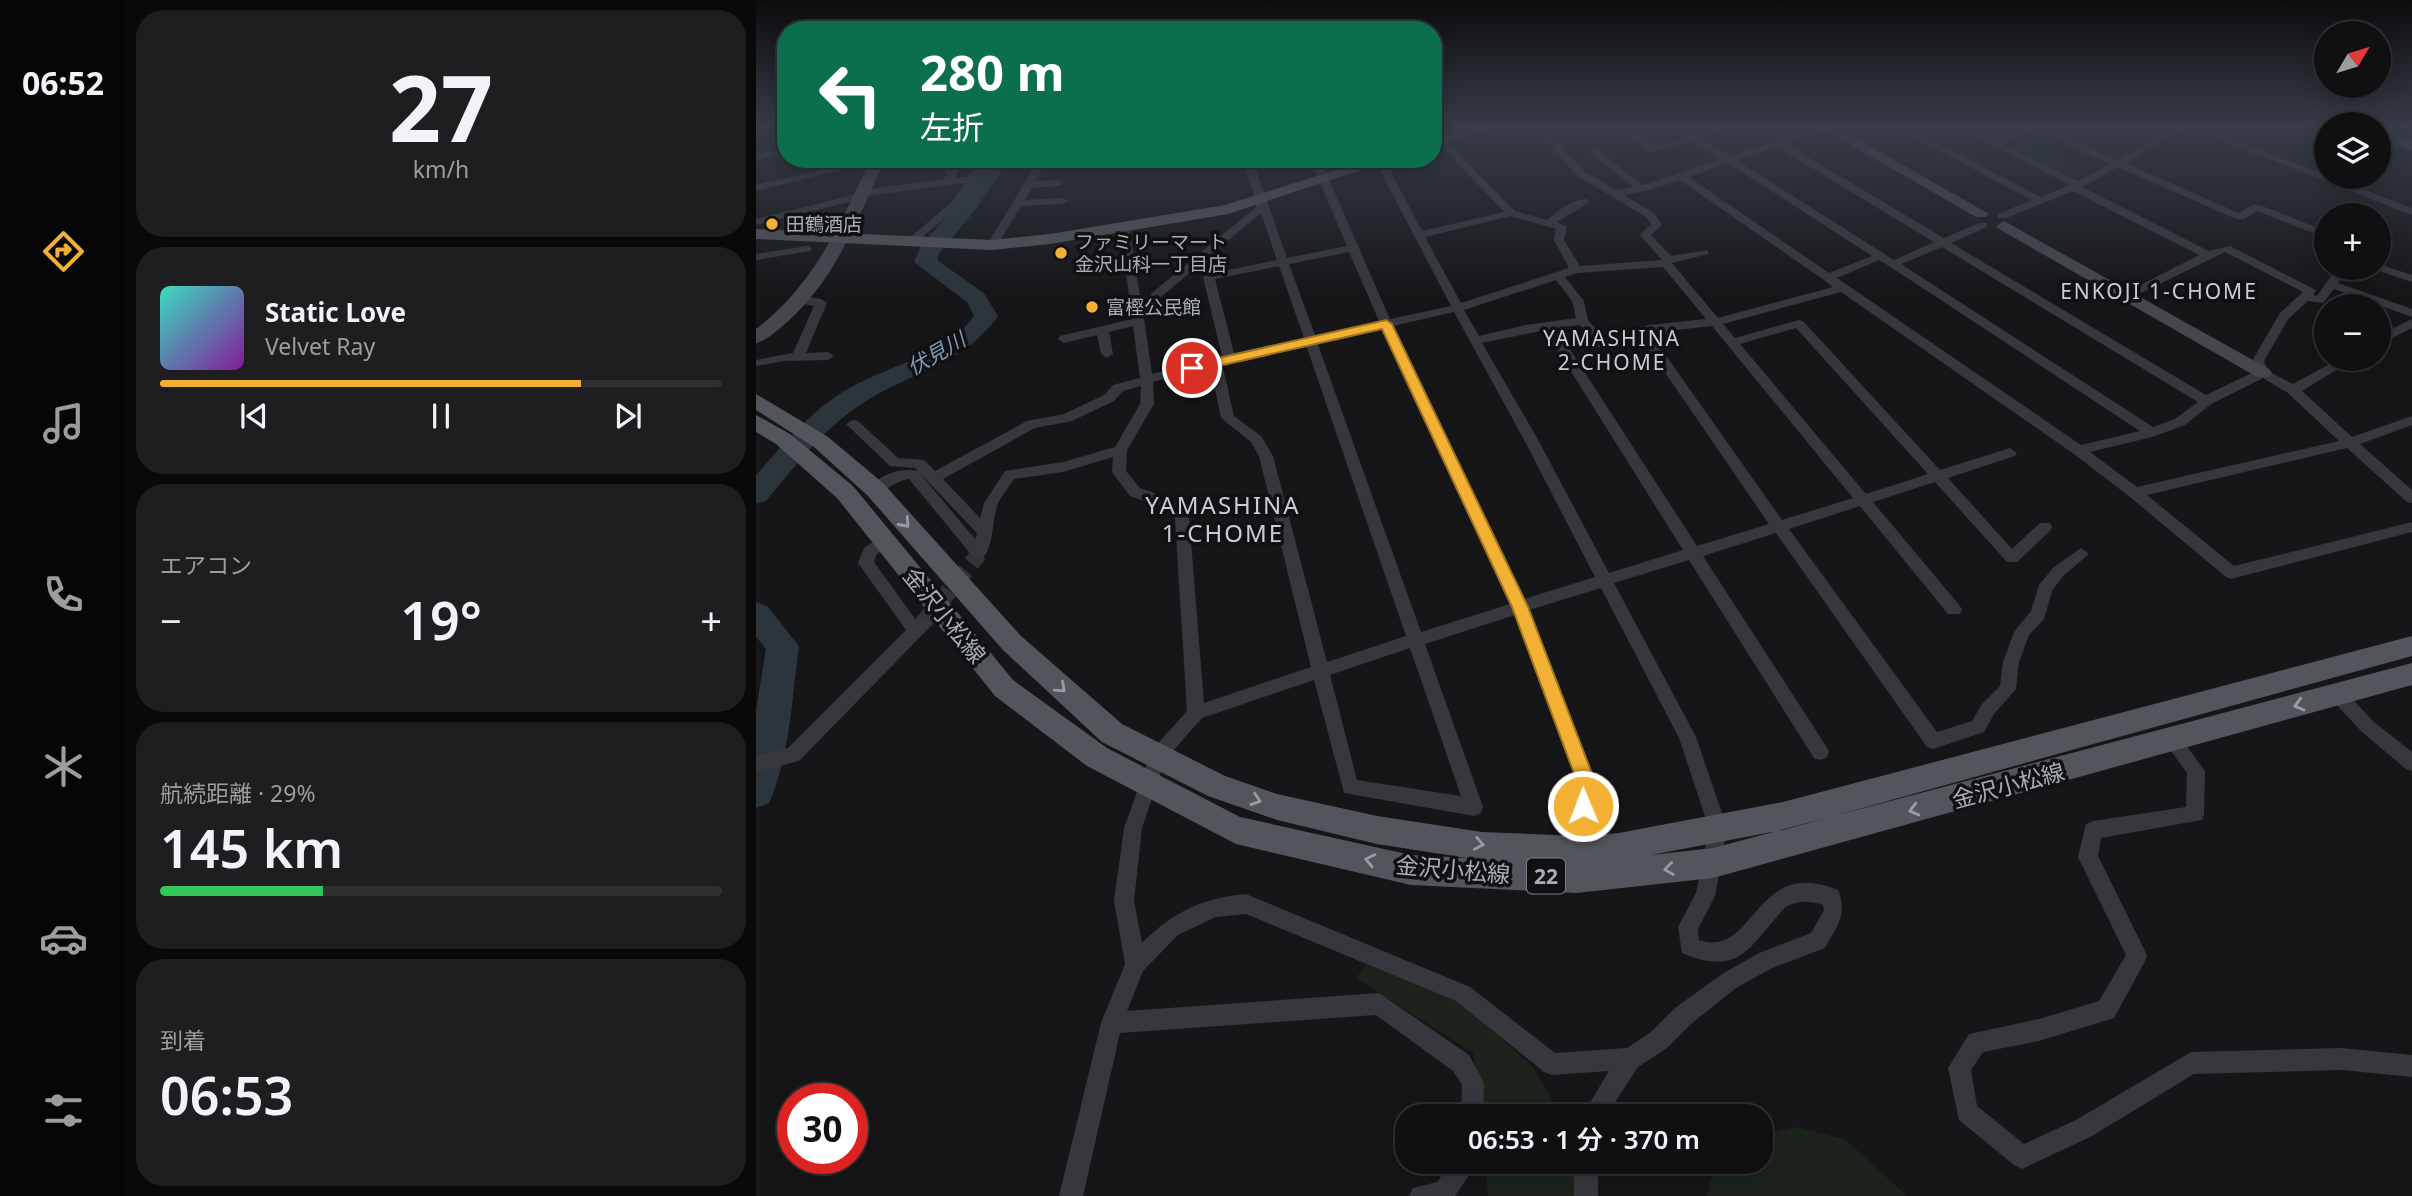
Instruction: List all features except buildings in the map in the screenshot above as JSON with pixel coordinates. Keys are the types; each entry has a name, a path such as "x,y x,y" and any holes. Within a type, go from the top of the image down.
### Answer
{"main road":[{"path":"756,234 992,244 1124,227 1228,209 1315,183"},
{"name":"金沢小松線","path":"756,401 804,443 875,489 1012,643 1112,733 1218,787 1265,803 1377,830 1482,846 1576,850 1619,847 1718,828 1849,799 2412,646"},
{"name":"金沢小松線","path":"756,422 804,443 1004,688 1097,758 1236,830 1411,870 1576,878 1713,863 2412,674"}],"street":[{"path":"756,188 779,183"},
{"path":"756,338 799,300 843,238 867,183"},
{"path":"756,222 861,194 942,183"},
{"path":"914,240 956,204 969,183"},
{"path":"992,244 1028,185 1059,183"},
{"path":"1255,183 1284,262 1314,341 1474,807 1350,787 1266,456 1256,439 1228,418 1209,277 1284,262 1352,248"},
{"path":"1325,183 1386,324 1520,607 1586,784 1576,850"},
{"path":"1393,183 1457,308 1529,436 1686,737 1718,828 1705,896 1688,927 1689,946 1706,953 1722,953 1736,944 1784,896 1800,889 1815,890 1831,897 1834,911 1829,925 1818,941 1766,960 1729,981 1683,1016 1659,1040 1630,1059 1601,1104"},
{"path":"1480,183 1511,213"},
{"path":"1598,183 1650,215 1657,225 1645,235 1954,610"},
{"path":"1634,183 1642,189"},
{"path":"1616,193 1661,183"},
{"path":"1691,183 2080,451 2231,573 2412,527"},
{"path":"1764,183 2150,432"},
{"path":"1843,183 2206,401"},
{"path":"1921,183 1982,219 2003,221 2127,296 2293,390 2412,498"},
{"path":"2006,183 2040,201"},
{"path":"2070,183 2208,254"},
{"path":"2003,221 2081,183"},
{"path":"2161,183 2240,217 2256,207 2314,230"},
{"path":"2333,183 2383,203"},
{"path":"1064,339 1102,330 1137,316 1261,208 1261,200"},
{"path":"1016,203 1063,201"},
{"path":"1549,223 1564,211 1584,201"},
{"path":"2391,206 2412,214"},
{"path":"1419,235 1511,213 1562,227 1559,240 1576,270"},
{"path":"1893,264 1941,243 1982,219"},
{"path":"1124,227 1147,380 1147,404 1120,450 1119,472 1135,492 1166,503 1182,517 1196,713"},
{"path":"2127,296 2208,254 2226,248 2310,291 2284,316 2258,361 2263,373"},
{"path":"756,257 807,249"},
{"path":"934,478 1032,425 1067,418 1108,398 1118,388 1222,360 1457,308 1576,270 1667,261 1704,252"},
{"path":"1828,278 1880,256"},
{"path":"2391,272 2412,279"},
{"path":"1559,277 1578,301 1578,313 1583,321 1602,344 1643,331 1716,322 1842,288"},
{"path":"2306,296 2319,301 2334,280"},
{"path":"2331,284 2412,313"},
{"path":"799,300 821,303 799,356"},
{"path":"1475,341 1526,329 1550,328 1583,321"},
{"path":"2391,334 2412,323"},
{"path":"1733,342 1800,324 2012,558 2045,527"},
{"path":"1550,328 1819,752"},
{"path":"1102,330 1107,354"},
{"path":"2398,330 2412,340"},
{"path":"1643,331 1779,527 1933,741 1978,727 1988,709 2008,689 2011,662 2022,632 2038,614 2045,589 2058,572 2081,554"},
{"path":"758,363 799,356 828,356"},
{"path":"2293,390 2327,371"},
{"path":"2080,451 2100,443 2150,432 2197,412 2206,401 2263,373"},
{"path":"2135,493 2350,443 2412,420"},
{"path":"852,424 895,463 919,463 986,533"},
{"path":"875,489 894,477 906,473 913,475 979,554 991,503 1010,475 1063,467 1120,450"},
{"path":"1135,964 1124,901 1133,828 1158,756 1196,713 1320,670 1863,502 2010,453"},
{"path":"756,764 793,755 919,628 866,563 869,552 884,540"},
{"path":"2338,695 2368,727 2412,763"},
{"path":"2172,740 2196,771 2195,814 2093,830 2088,857 2137,956 2131,967 2106,1010 2039,1030 1977,1042 1959,1068 1967,1112 2022,1157 2084,1128 2191,1063 2342,1059 2412,1066"},
{"path":"1071,1196 1112,1023 1135,964 1171,928 1215,907 1246,904 1463,994 1552,1064 1630,1059"},
{"path":"1112,1023 1379,1004 1461,1063 1473,1083 1472,1104"},
{"path":"1421,1196 1443,1193 1457,1174"},
{"path":"1586,1174 1586,1196"}],"shaded area":[{"path":"1367,964 1461,1003 1533,1067 1554,1104 1479,1104 1473,1053 1356,978"},
{"path":"1798,1127 1846,1140 1907,1196 1707,1196 1713,1174 1773,1174 1773,1131"},
{"path":"1486,1174 1574,1174 1575,1196 1488,1196"}],"waterway":[{"name":"伏見川","path":"756,494 800,443 824,419 850,399 944,353 976,330 986,316 976,298 925,262 929,250 969,205 983,183"},
{"name":"伏見川","path":"756,615 783,646 770,731 756,791"}],"tunnel":[{"path":"922,624 979,554"}],"place":[{"name":"田鶴酒店","path":"772,224"},
{"name":"ファミリーマート 金沢山科一丁目店","path":"1061,253"},
{"name":"富樫公民館","path":"1092,307"}],"district":[{"name":"ENKOJI 1-CHOME","path":"2159,291"},
{"name":"YAMASHINA 2-CHOME","path":"1612,350"},
{"name":"YAMASHINA 1-CHOME","path":"1223,518"}],"route":[{"path":"1192,368 1386,324 1520,607 1584,776 1586,784 1583,806"}]}
